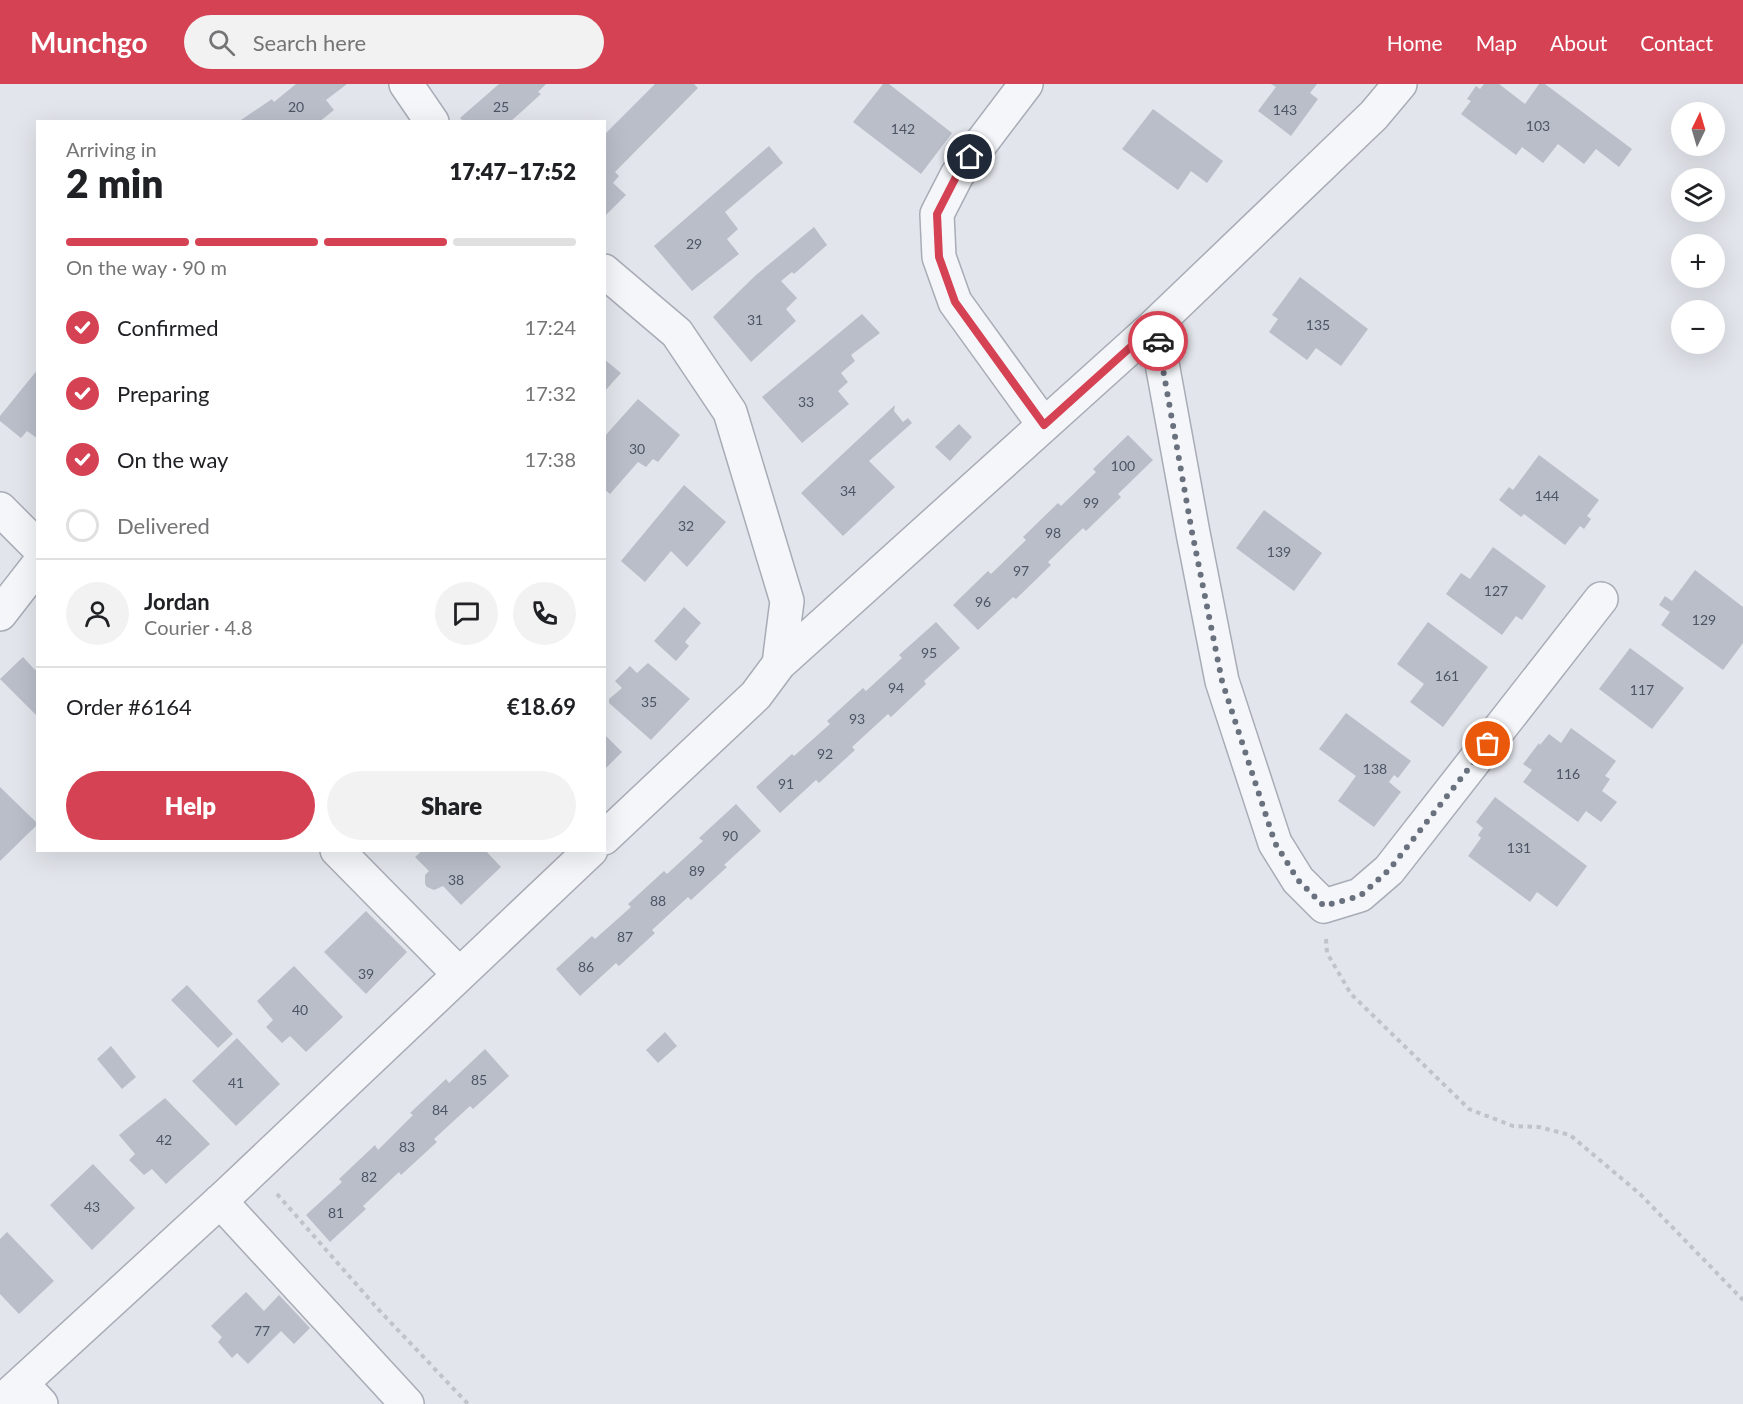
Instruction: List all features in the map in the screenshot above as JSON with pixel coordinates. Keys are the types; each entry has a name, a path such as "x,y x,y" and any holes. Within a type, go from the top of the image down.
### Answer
{"street":[{"path":"406,84 431,120"},
{"path":"1026,84 957,175 937,214 939,257 955,302 1044,425"},
{"path":"606,835 756,695 779,664 1155,325 1374,115 1401,84"},
{"path":"606,273 677,333 730,412 787,601 779,664"},
{"path":"1155,325 1192,532 1222,681 1275,843 1298,880 1324,906 1360,896 1389,870 1601,599"},
{"path":"0,509 36,545"},
{"path":"0,614 36,568"},
{"path":"339,852 459,974"},
{"path":"21,1397 220,1201 589,852"},
{"path":"220,1201 407,1404"}],"path":[{"path":"1324,906 1327,953 1351,994 1469,1109 1513,1126 1539,1127 1570,1135 1640,1194 1743,1300"},
{"path":"254,1169 378,1309 468,1404"}],"building":[{"path":"296,84 347,84 326,100 334,110 322,120 241,120 272,99 274,102"},
{"path":"499,84 546,84 538,92 541,94 512,120 462,120 460,118"},
{"path":"655,84 694,84 698,88 615,172 619,176 613,183 626,195 606,215 606,133"},
{"path":"883,84 889,84 952,133 921,174 853,122"},
{"path":"1271,84 1317,84 1310,93 1318,99 1291,136 1258,111 1276,87"},
{"path":"1484,84 1499,84 1525,104 1539,84 1545,84 1632,149 1619,167 1596,149 1584,164 1558,144 1543,163 1522,147 1516,155 1461,114 1471,101 1467,99 1476,86 1480,89"},
{"path":"1153,109 1223,161 1207,183 1191,171 1178,190 1122,149"},
{"path":"769,146 783,163 725,212 738,229 727,239 739,254 692,291 654,246"},
{"path":"814,227 827,245 794,274 792,272 781,281 797,298 786,309 796,321 751,362 713,317 756,275"},
{"path":"1300,277 1368,329 1341,366 1316,348 1307,360 1269,332 1278,319 1272,315"},
{"path":"862,314 880,333 851,355 855,361 841,373 848,382 838,391 849,404 802,443 762,397"},
{"path":"606,361 621,373 606,390"},
{"path":"36,371 36,438 27,431 21,438 0,421 0,416"},
{"path":"638,399 680,435 658,462 653,459 646,467 638,462 610,494 606,491 606,435"},
{"path":"895,405 894,411 903,422 908,418 912,423 869,461 895,487 843,536 801,493"},
{"path":"959,424 972,437 950,461 935,447"},
{"path":"1128,435 1153,460 1118,494 1121,497 1086,531 1083,528 1048,562 1051,565 1016,599 1013,597 978,630 953,605 988,571 991,574 1026,540 1023,537 1058,503 1061,506 1096,472 1093,469"},
{"path":"1539,455 1599,500 1587,516 1591,519 1584,529 1580,526 1565,545 1524,514 1521,517 1499,500 1509,487 1513,490"},
{"path":"684,485 726,522 687,567 671,551 645,582 621,561"},
{"path":"1264,510 1322,553 1294,591 1236,548"},
{"path":"1493,547 1546,586 1522,620 1516,616 1502,635 1446,594 1461,573 1470,579"},
{"path":"1695,570 1743,607 1743,643 1723,670 1661,625 1670,612 1659,605 1665,596 1672,601"},
{"path":"684,607 701,623 685,642 689,646 676,661 654,641"},
{"path":"936,622 960,648 924,681 926,684 891,717 888,714 852,747 855,750 819,783 816,780 780,813 756,787 830,724 827,721 863,688 866,691 902,658 899,655"},
{"path":"1428,622 1488,667 1443,727 1410,702 1424,684 1397,664"},
{"path":"1630,648 1684,688 1652,729 1599,689"},
{"path":"23,657 36,669 36,715 0,679"},
{"path":"648,663 690,699 651,740 609,703 609,699 622,688 615,681 630,666 637,673"},
{"path":"1346,713 1411,761 1398,778 1394,775 1389,782 1401,792 1374,827 1338,801 1356,776 1319,749"},
{"path":"1571,728 1616,761 1605,776 1610,779 1602,791 1617,802 1601,822 1586,811 1578,822 1523,782 1532,770 1523,764 1539,743 1540,745 1549,734 1561,743"},
{"path":"606,736 622,752 606,768"},
{"path":"0,787 36,822 36,826 0,861"},
{"path":"1495,797 1587,866 1557,907 1537,892 1530,902 1468,856 1481,838 1478,835 1483,828 1476,822"},
{"path":"736,804 761,831 691,900 688,897 652,930 655,933 619,966 616,963 580,996 556,969 592,936 595,939 631,907 628,904 664,871 667,874 703,841 699,838"},
{"path":"421,852 487,852 501,867 461,905 443,886 434,890 427,887 425,875 429,871 415,857"},
{"path":"366,911 407,952 366,994 324,952"},
{"path":"294,966 343,1017 306,1052 290,1036 282,1043 266,1027 273,1020 257,1001"},
{"path":"187,985 233,1034 218,1048 171,1000"},
{"path":"665,1032 677,1046 658,1063 646,1050"},
{"path":"237,1038 280,1084 236,1126 192,1081"},
{"path":"111,1046 136,1077 122,1089 97,1059"},
{"path":"485,1049 509,1076 473,1109 470,1106 434,1139 437,1142 401,1175 399,1172 363,1206 366,1209 330,1242 306,1215 342,1182 339,1179 375,1145 378,1150 413,1115 410,1113 446,1079 449,1083"},
{"path":"165,1098 210,1144 166,1184 152,1169 144,1175 129,1160 135,1154 119,1135"},
{"path":"93,1164 135,1208 92,1250 50,1205"},
{"path":"7,1232 54,1281 19,1314 0,1294 0,1239"},
{"path":"246,1292 264,1311 279,1295 310,1328 294,1344 281,1331 248,1364 237,1353 232,1358 218,1342 222,1337 211,1326"}],"way so far":[{"path":"1158,341 1192,532 1222,681 1275,843 1298,880 1324,906 1360,896 1389,870 1488,744"}],"route":[{"path":"970,157 957,175 937,214 939,257 955,302 1044,425 1155,325 1158,341"}]}
